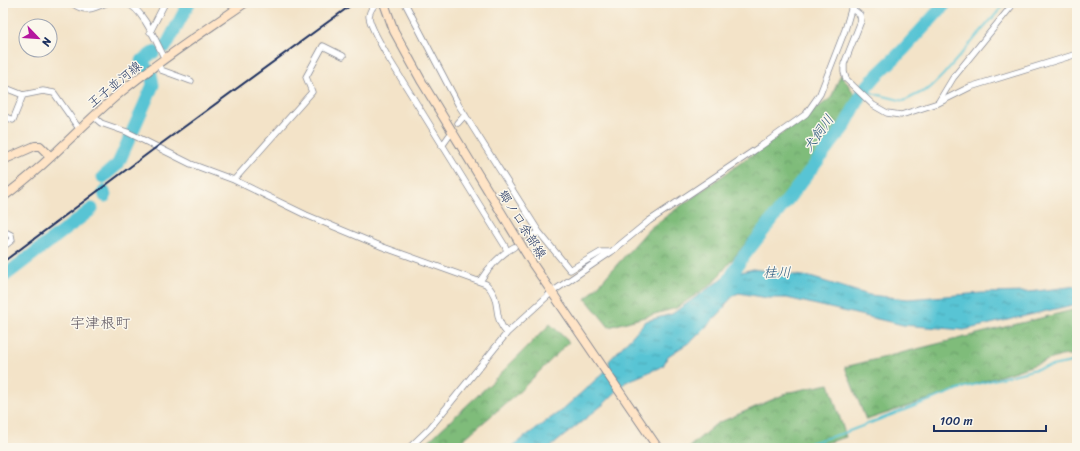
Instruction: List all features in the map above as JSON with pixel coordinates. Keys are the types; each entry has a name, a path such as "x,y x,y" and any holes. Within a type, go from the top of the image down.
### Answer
{"main road":[{"name":"王子並河線","path":"3,198 51,158 93,116 143,75 245,3"},
{"name":"郷ノ口余部線","path":"384,3 394,31 422,82 532,263 658,448"},
{"path":"3,160 35,146 40,146 51,158"}],"street":[{"path":"72,3 86,10 106,3"},
{"path":"126,3 138,10 145,20 161,70 191,81"},
{"path":"150,32 165,3"},
{"path":"377,3 372,6 369,16 375,33 389,59 507,251"},
{"path":"406,3 411,16 465,115 539,232 570,270 601,252 611,252"},
{"path":"938,103 953,78 1014,3"},
{"path":"852,5 860,15 861,22 844,64 846,79 873,105 887,113 901,115 938,103 970,87 1077,54"},
{"path":"409,448 430,428 507,333 552,292 611,252 649,221 806,114 820,94 845,30 852,5"},
{"path":"234,180 312,92 306,77 323,46 343,56"},
{"path":"3,87 23,95 43,91 54,93 80,130"},
{"path":"3,116 13,120 23,95"},
{"path":"458,123 465,115"},
{"path":"93,116 102,123 127,132 191,164 234,180 306,215 438,268 480,281 491,288 495,296 498,317 502,327 507,333"},
{"path":"442,146 448,136"},
{"path":"3,231 11,235 12,240 3,247"},
{"path":"531,236 539,232"},
{"path":"480,281 507,251 514,247"}],"green space":[{"path":"841,74 855,95 847,116 788,192 712,284 676,308 609,327 586,299 650,228 831,98"},
{"path":"1077,309 1077,354 1061,356 866,420 845,367"},
{"path":"550,324 569,342 517,394 453,448 421,448 490,384"},
{"path":"829,384 846,437 808,448 688,448 716,424 790,392"}],"water":[{"path":"753,269 810,277 869,295 908,299 982,293 1029,292 1077,286 1077,304 964,330 903,325 787,298 768,298 739,293 734,295 725,305 724,309 693,340 668,356 663,366 626,382 605,403 549,448 509,448 562,410 610,367 609,361 646,321 672,314 726,276"}],"waterway":[{"path":"166,46 189,3"},
{"name":"犬飼川","path":"724,289 740,261 844,127 864,90 946,3"},
{"path":"864,90 904,101 930,88 1005,3"},
{"path":"103,177 118,164 153,85 151,74 141,61 154,52"},
{"path":"104,192 105,196"},
{"path":"3,277 92,209"},
{"path":"792,448 844,433 962,388 1036,369 1077,361"}],"tunnel":[{"path":"518,244 531,236"}],"railway":[{"path":"3,262 158,146 354,3"}],"district":[{"name":"宇津根町","path":"100,323"}],"water label":[{"name":"桂川","path":"777,272"}]}
